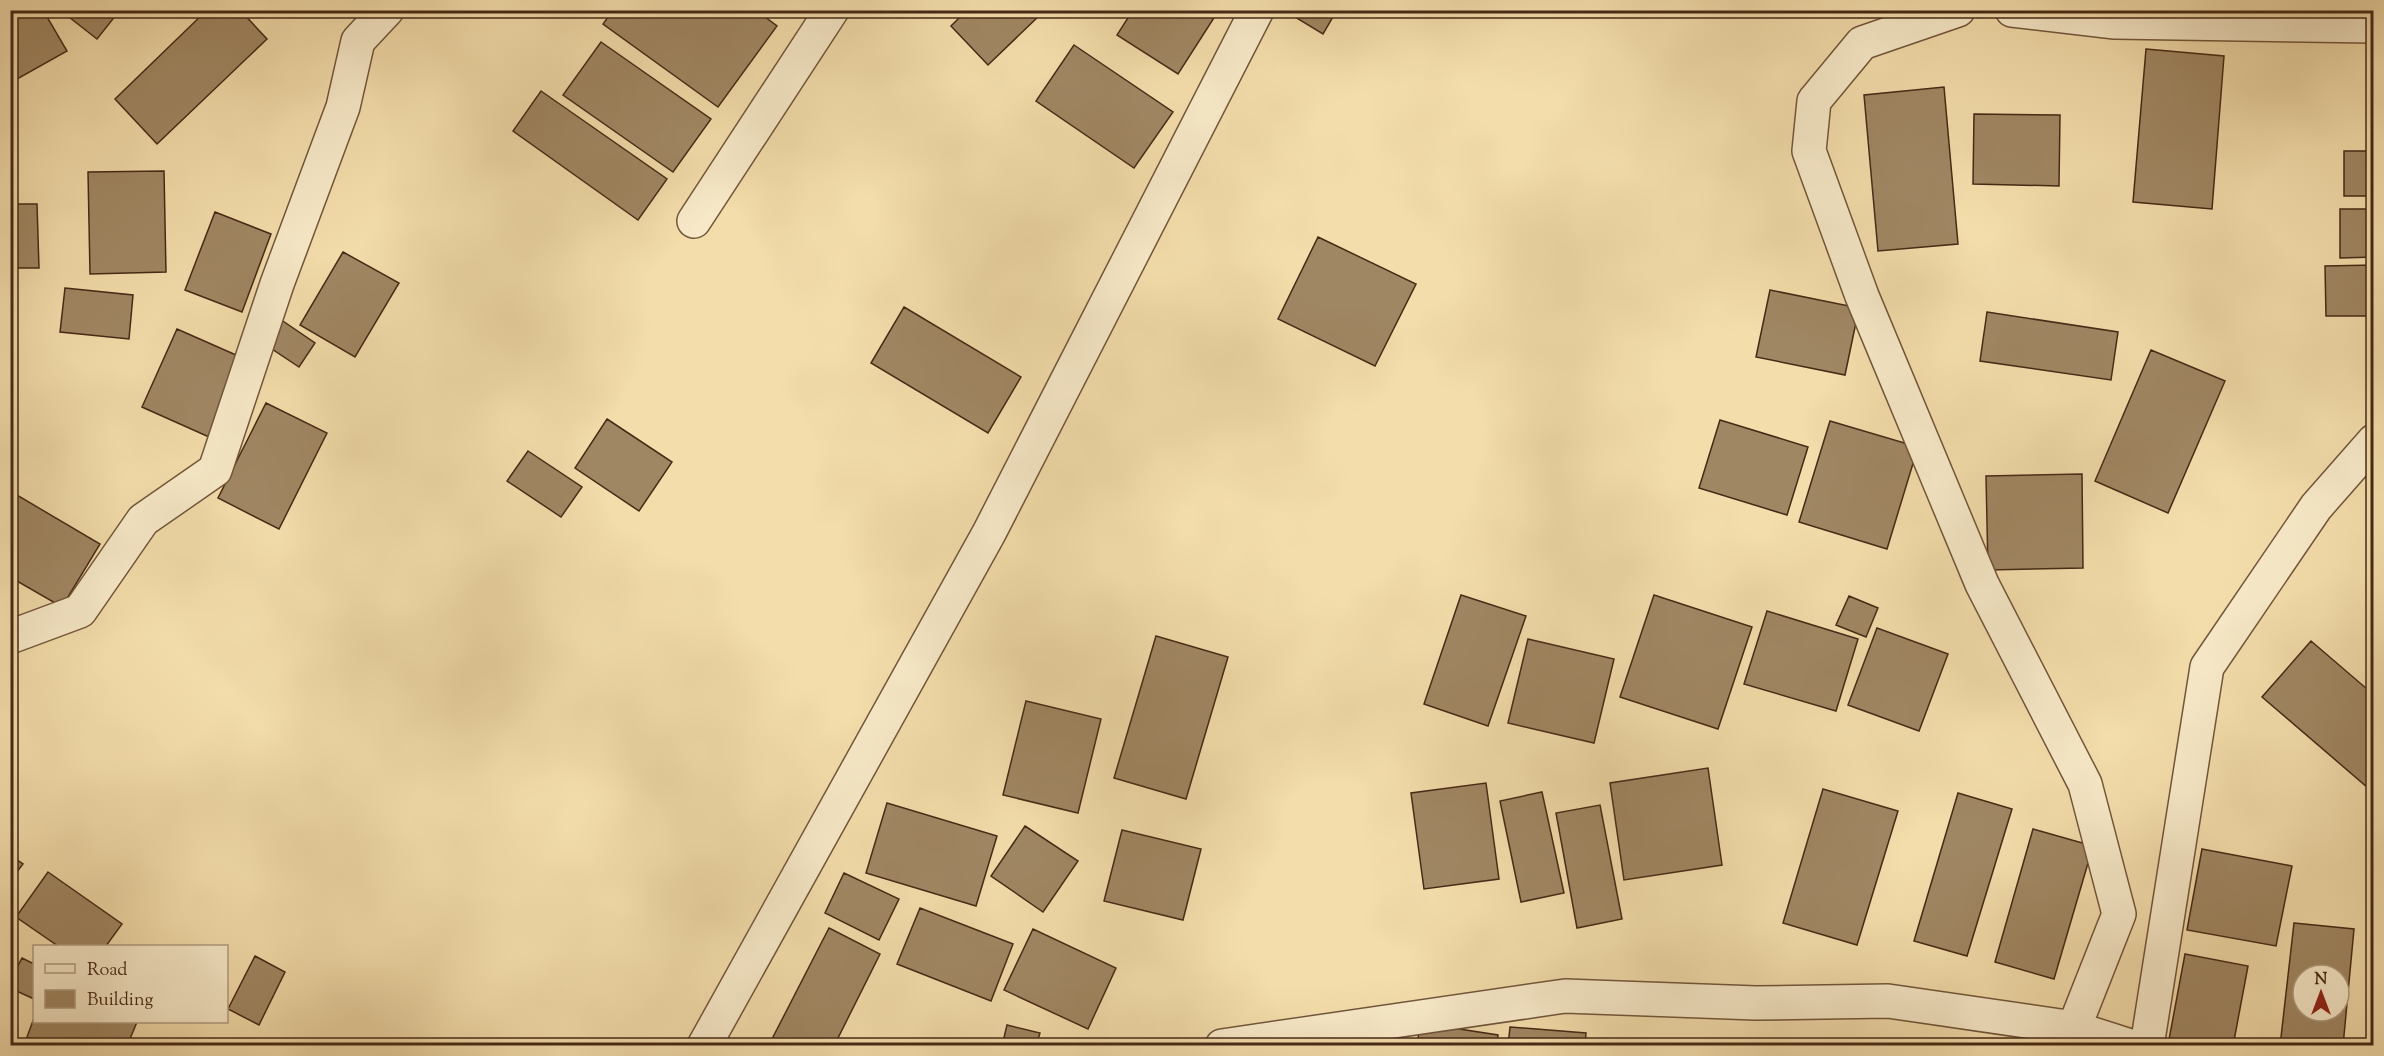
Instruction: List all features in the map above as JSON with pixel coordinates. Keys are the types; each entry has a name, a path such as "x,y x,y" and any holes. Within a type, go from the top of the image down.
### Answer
{"street":[{"path":"10,637 80,611 143,520 215,470 277,284 343,107 358,41 387,10"},
{"path":"694,221 832,10"},
{"path":"704,1046 990,533 1257,10"},
{"path":"1958,10 1862,43 1814,101 1809,151 1862,296 1982,584 2085,784 2119,914 2074,1028"},
{"path":"2012,10 2115,22 2359,20"},
{"path":"2147,1046 2207,667 2316,507 2373,441"},
{"path":"1222,1046 1565,996 1756,1003 1888,1001 2074,1028 2130,1046"}],"building":[{"path":"10,10 43,10 67,51 10,83"},
{"path":"60,10 120,10 97,39"},
{"path":"207,10 240,10 267,39 157,144 115,99"},
{"path":"613,10 756,10 777,26 718,107 603,24"},
{"path":"967,10 1037,10 1041,14 988,65 951,26"},
{"path":"1133,10 1219,10 1178,74 1117,35"},
{"path":"1292,10 1337,10 1323,34 1290,14"},
{"path":"601,42 711,119 673,172 563,95"},
{"path":"1074,45 1173,112 1134,168 1036,101"},
{"path":"2146,49 2224,56 2212,209 2133,202"},
{"path":"1944,87 1958,244 1878,251 1864,95"},
{"path":"541,91 667,179 638,220 513,131"},
{"path":"1974,114 2060,115 2059,186 1973,184"},
{"path":"2344,151 2374,151 2374,196 2344,196"},
{"path":"164,171 166,272 90,274 88,172"},
{"path":"10,204 37,204 39,268 10,268"},
{"path":"2340,209 2374,209 2374,257 2340,258"},
{"path":"215,212 271,234 242,312 185,290"},
{"path":"1318,237 1416,284 1375,366 1278,319"},
{"path":"343,252 399,283 355,357 300,325"},
{"path":"2374,265 2374,316 2326,316 2325,266"},
{"path":"65,288 133,295 129,339 60,332"},
{"path":"1770,290 1859,308 1845,375 1756,357"},
{"path":"904,307 1021,377 988,433 871,363"},
{"path":"1987,312 2118,332 2111,380 1980,361"},
{"path":"277,317 315,343 299,367 260,341"},
{"path":"177,329 245,359 209,437 142,407"},
{"path":"2151,350 2225,381 2168,513 2095,481"},
{"path":"266,403 327,433 279,529 218,498"},
{"path":"607,419 672,462 639,511 575,468"},
{"path":"1720,420 1808,447 1787,515 1699,488"},
{"path":"1830,421 1918,447 1887,549 1799,522"},
{"path":"528,451 582,487 561,517 507,481"},
{"path":"2082,474 2083,568 1988,570 1986,476"},
{"path":"10,491 100,544 62,607 10,577"},
{"path":"1461,595 1526,616 1488,726 1424,704"},
{"path":"1654,595 1752,627 1718,729 1620,697"},
{"path":"1849,596 1878,608 1866,637 1836,625"},
{"path":"1767,611 1858,639 1836,711 1744,684"},
{"path":"1877,628 1948,654 1919,731 1848,705"},
{"path":"1156,636 1228,657 1186,799 1114,778"},
{"path":"1528,639 1614,659 1594,743 1508,723"},
{"path":"2311,641 2374,695 2374,793 2262,697"},
{"path":"1026,701 1101,719 1078,813 1003,795"},
{"path":"1708,768 1722,865 1624,880 1610,783"},
{"path":"1486,783 1499,879 1424,889 1411,793"},
{"path":"1823,789 1898,811 1857,945 1783,923"},
{"path":"1542,792 1564,893 1521,902 1500,801"},
{"path":"1958,793 2012,809 1967,956 1914,941"},
{"path":"887,803 997,836 976,906 866,873"},
{"path":"1600,805 1622,919 1577,928 1556,813"},
{"path":"1025,826 1078,861 1043,912 991,876"},
{"path":"2033,829 2093,846 2054,979 1995,962"},
{"path":"1122,830 1201,849 1183,920 1104,901"},
{"path":"2202,849 2292,866 2276,946 2187,930"},
{"path":"10,855 23,864 10,881"},
{"path":"48,872 122,924 107,945 57,945 16,917"},
{"path":"844,873 899,899 879,940 825,913"},
{"path":"920,908 1013,944 991,1001 897,964"},
{"path":"2294,923 2354,929 2351,963 2291,963 2291,1023 2345,1023 2343,1046 2280,1046"},
{"path":"829,928 880,954 834,1046 786,1046 772,1039"},
{"path":"1033,929 1116,968 1088,1029 1004,990"},
{"path":"2185,954 2248,966 2233,1046 2168,1045"},
{"path":"255,956 285,972 259,1025 228,1009"},
{"path":"22,958 33,964 33,999 10,988 10,981"},
{"path":"33,1021 33,1023 137,1023 127,1046 48,1046 27,1037"},
{"path":"1420,1023 1498,1035 1497,1046 1417,1046"},
{"path":"1007,1025 1040,1033 1036,1046 1002,1046"},
{"path":"1510,1027 1586,1033 1585,1046 1508,1046"}]}
